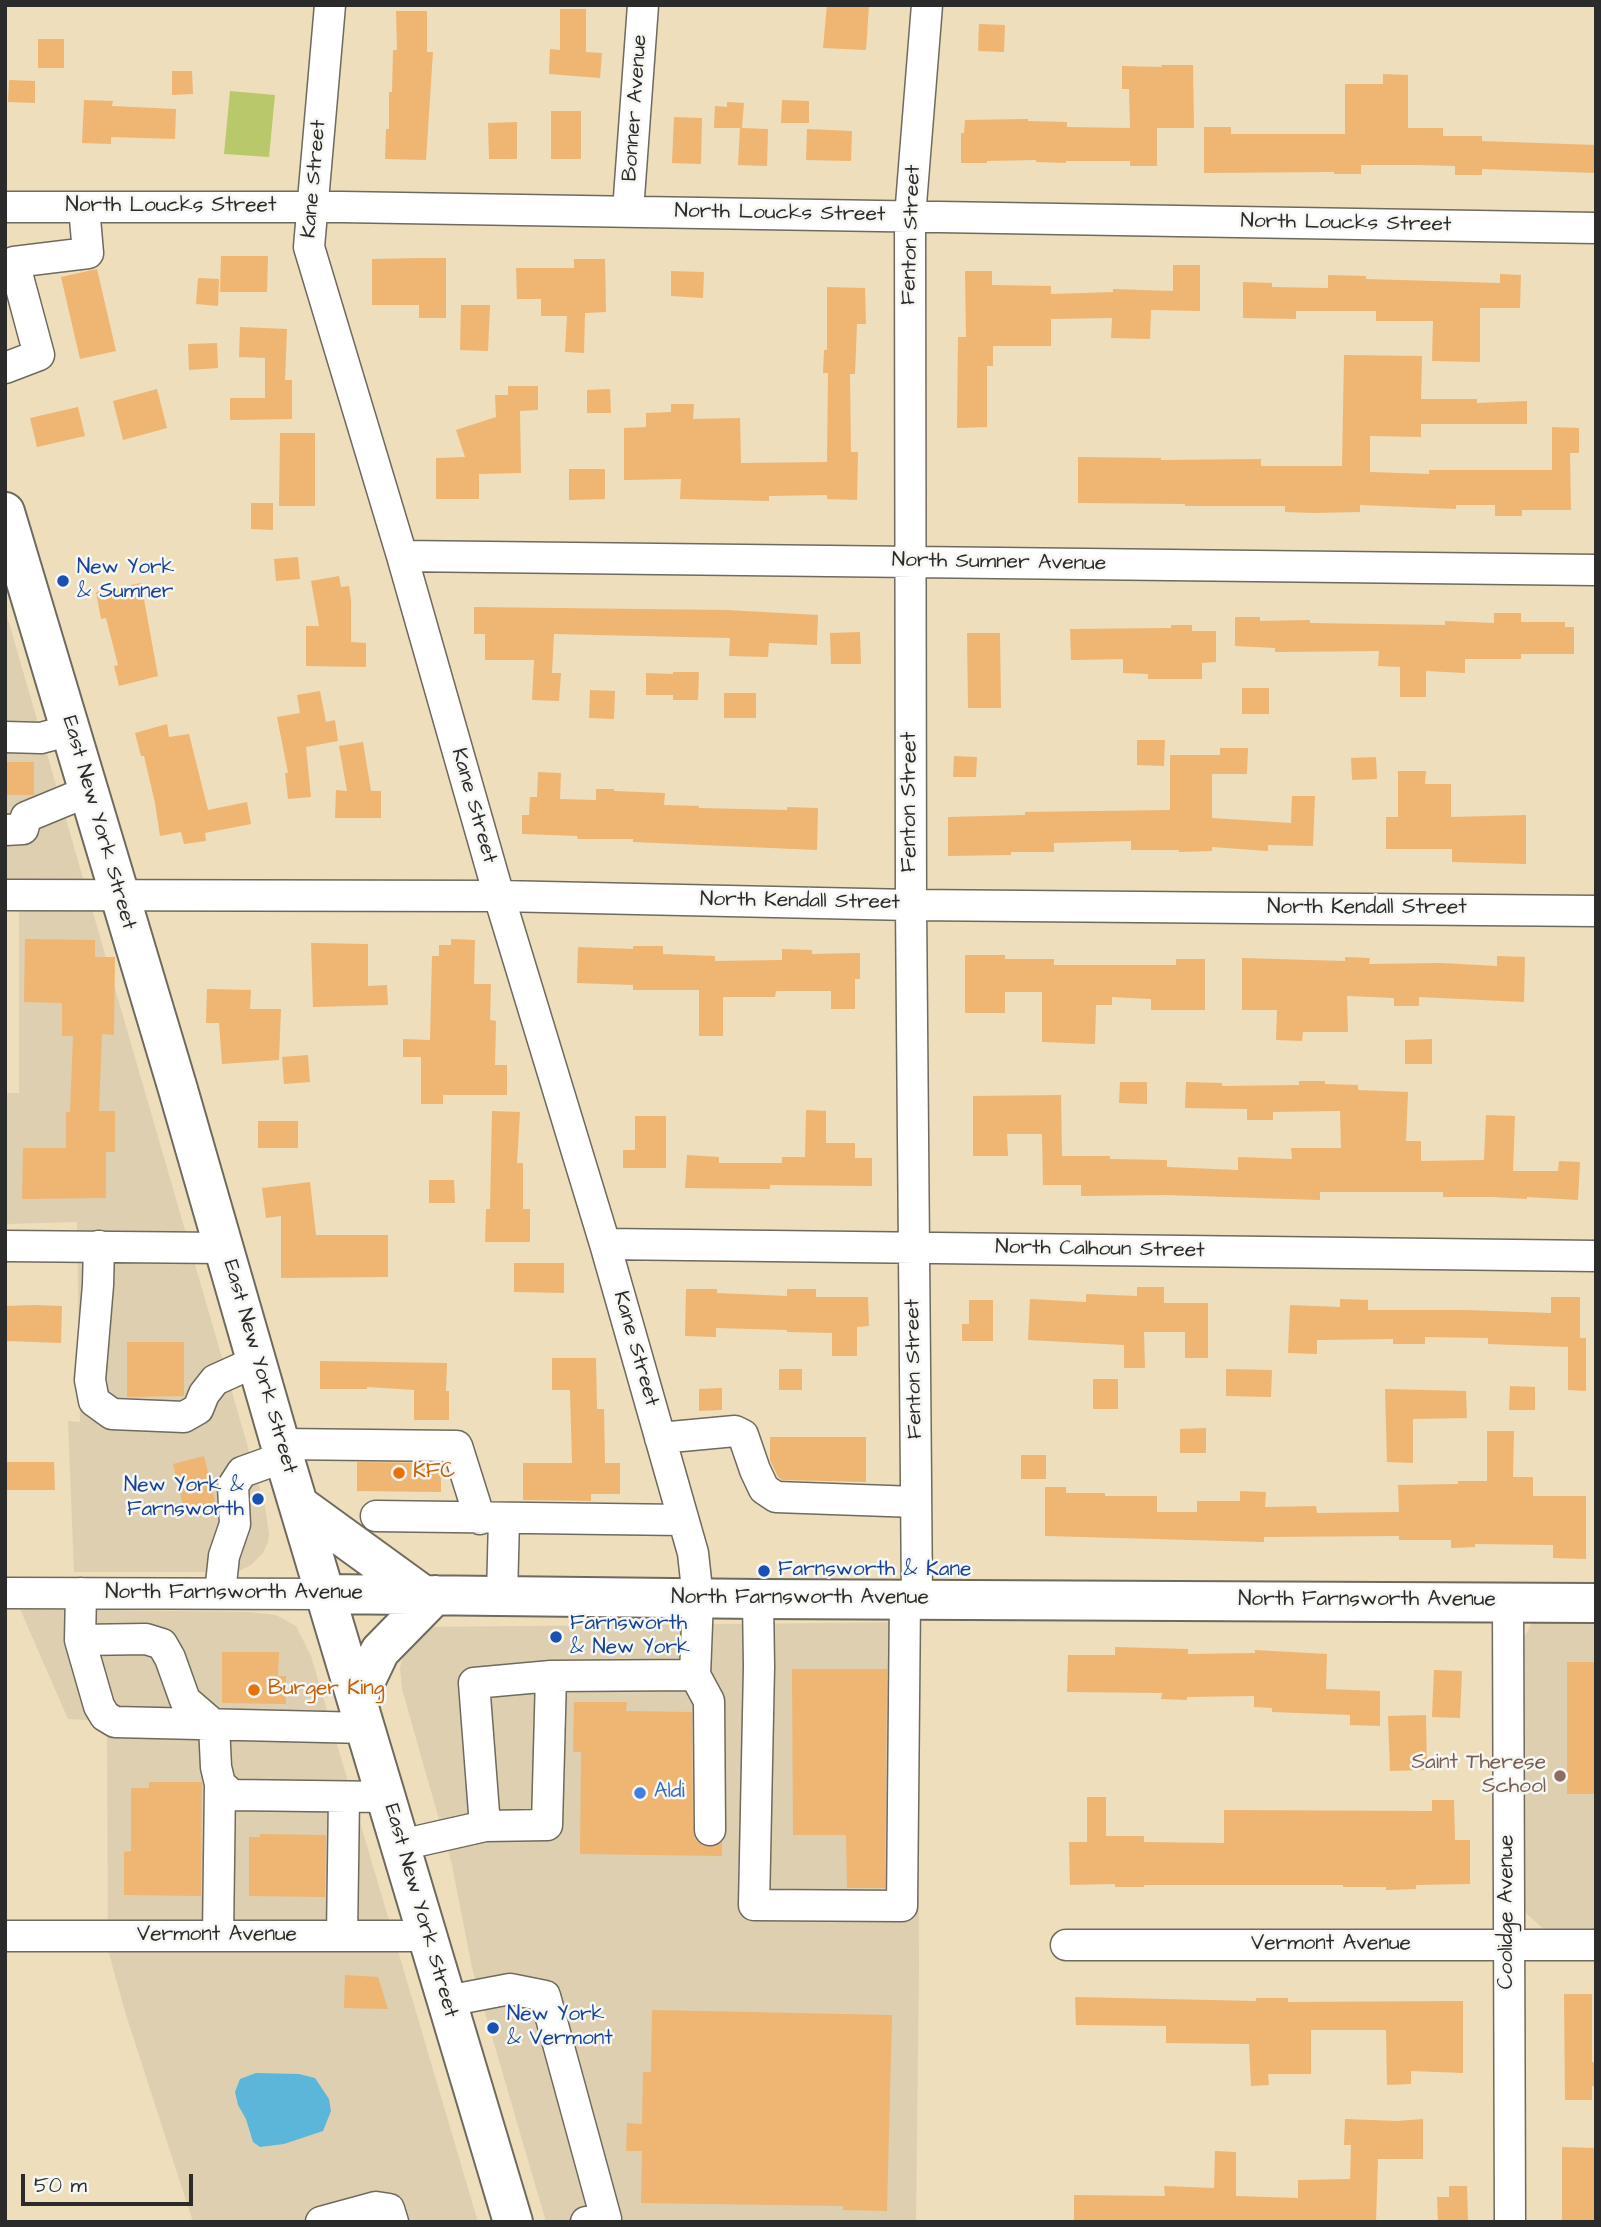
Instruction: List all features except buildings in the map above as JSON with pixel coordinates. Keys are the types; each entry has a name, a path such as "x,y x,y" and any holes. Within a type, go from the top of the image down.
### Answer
{"main road":[{"name":"East New York Street","path":"5,512 11,553 71,730 225,1248 282,1450 513,2222"},
{"path":"299,1505 429,1595 380,1651 362,1714"},
{"name":"North Farnsworth Avenue","path":"326,1594 698,1599 1596,1603"}],"street":[{"name":"Kane Street","path":"330,5 309,247 402,556 499,896 605,1244 693,1553 698,1599 695,1675"},
{"name":"Bonner Avenue","path":"628,211 643,5"},
{"name":"Fenton Street","path":"758,1599 754,1905 902,1906 916,1502 911,905 910,217 928,5"},
{"name":"North Loucks Street","path":"5,207 628,211 1596,228"},
{"path":"5,368 39,355 14,262 88,253 84,207"},
{"name":"North Sumner Avenue","path":"402,556 1596,570"},
{"path":"5,737 41,738 71,730"},
{"path":"5,830 23,829 26,817 89,791"},
{"name":"North Kendall Street","path":"5,895 499,896 911,905 1596,911"},
{"name":"North Calhoun Street","path":"605,1244 1596,1256"},
{"path":"5,1246 225,1248"},
{"path":"99,1247 90,1380 94,1401 112,1414 184,1418 198,1409 204,1394 215,1380 257,1361"},
{"path":"660,1438 735,1431 743,1436 764,1489 776,1497 916,1502"},
{"path":"220,1593 223,1556 236,1524 233,1486 242,1472 282,1450 457,1446 492,1519 502,1596"},
{"path":"376,1516 683,1520"},
{"name":"North Farnsworth Avenue","path":"5,1593 326,1594"},
{"path":"81,1593 91,1640 99,1706 104,1716 115,1722 313,1727 362,1714"},
{"name":"Coolidge Avenue","path":"1508,1602 1510,2222"},
{"path":"91,1640 113,1631 156,1631 167,1636 176,1645 192,1690 199,1699 224,1709 290,1709 313,1727"},
{"path":"91,1640 146,1639 162,1644 185,1700 214,1725 216,1767 220,1784 218,1936"},
{"path":"485,1826 474,1683 551,1676 695,1675 709,1701 710,1830"},
{"path":"401,1845 485,1826 547,1825 551,1676"},
{"path":"220,1784 232,1795 387,1797"},
{"path":"342,1936 344,1797"},
{"name":"Vermont Avenue","path":"5,1936 428,1937"},
{"name":"Vermont Avenue","path":"1066,1945 1596,1945"},
{"path":"447,2001 510,1989 545,1996 600,2221"},
{"path":"321,2222 376,2207 389,2208 393,2222"}],"shaded area":[{"path":"5,609 265,1506 268,1542 263,1553 251,1565 237,1572 74,1572 68,1421 80,1422 77,1222 5,1224 5,1093 19,1093 19,894 5,893"},
{"path":"20,1609 250,1612 276,1615 296,1626 311,1656 478,2222 193,2222 126,2015 108,1950 107,1721 68,1719"},
{"path":"918,1622 919,1966 916,2222 546,2222 472,1968 452,1865 402,1689 400,1668 406,1643 425,1627"},
{"name":"Saint Therese School","path":"1532,1622 1596,1623 1596,1933 1549,1934 1525,1912 1523,1640"}],"green space":[{"path":"230,91 275,95 269,157 224,154"}],"water":[{"path":"256,2073 299,2074 315,2078 329,2099 331,2111 323,2131 284,2144 260,2147 253,2142 235,2092 240,2079"}],"place":[{"name":"New York & Sumner","path":"63,581"},
{"name":"KFC","path":"399,1473"},
{"name":"New York & Farnsworth","path":"258,1499"},
{"name":"Farnsworth & Kane","path":"764,1571"},
{"name":"Farnsworth & New York","path":"556,1637"},
{"name":"Burger King","path":"254,1690"},
{"name":"Saint Therese School","path":"1560,1776"},
{"name":"Aldi","path":"640,1793"},
{"name":"New York & Vermont","path":"493,2028"}]}
